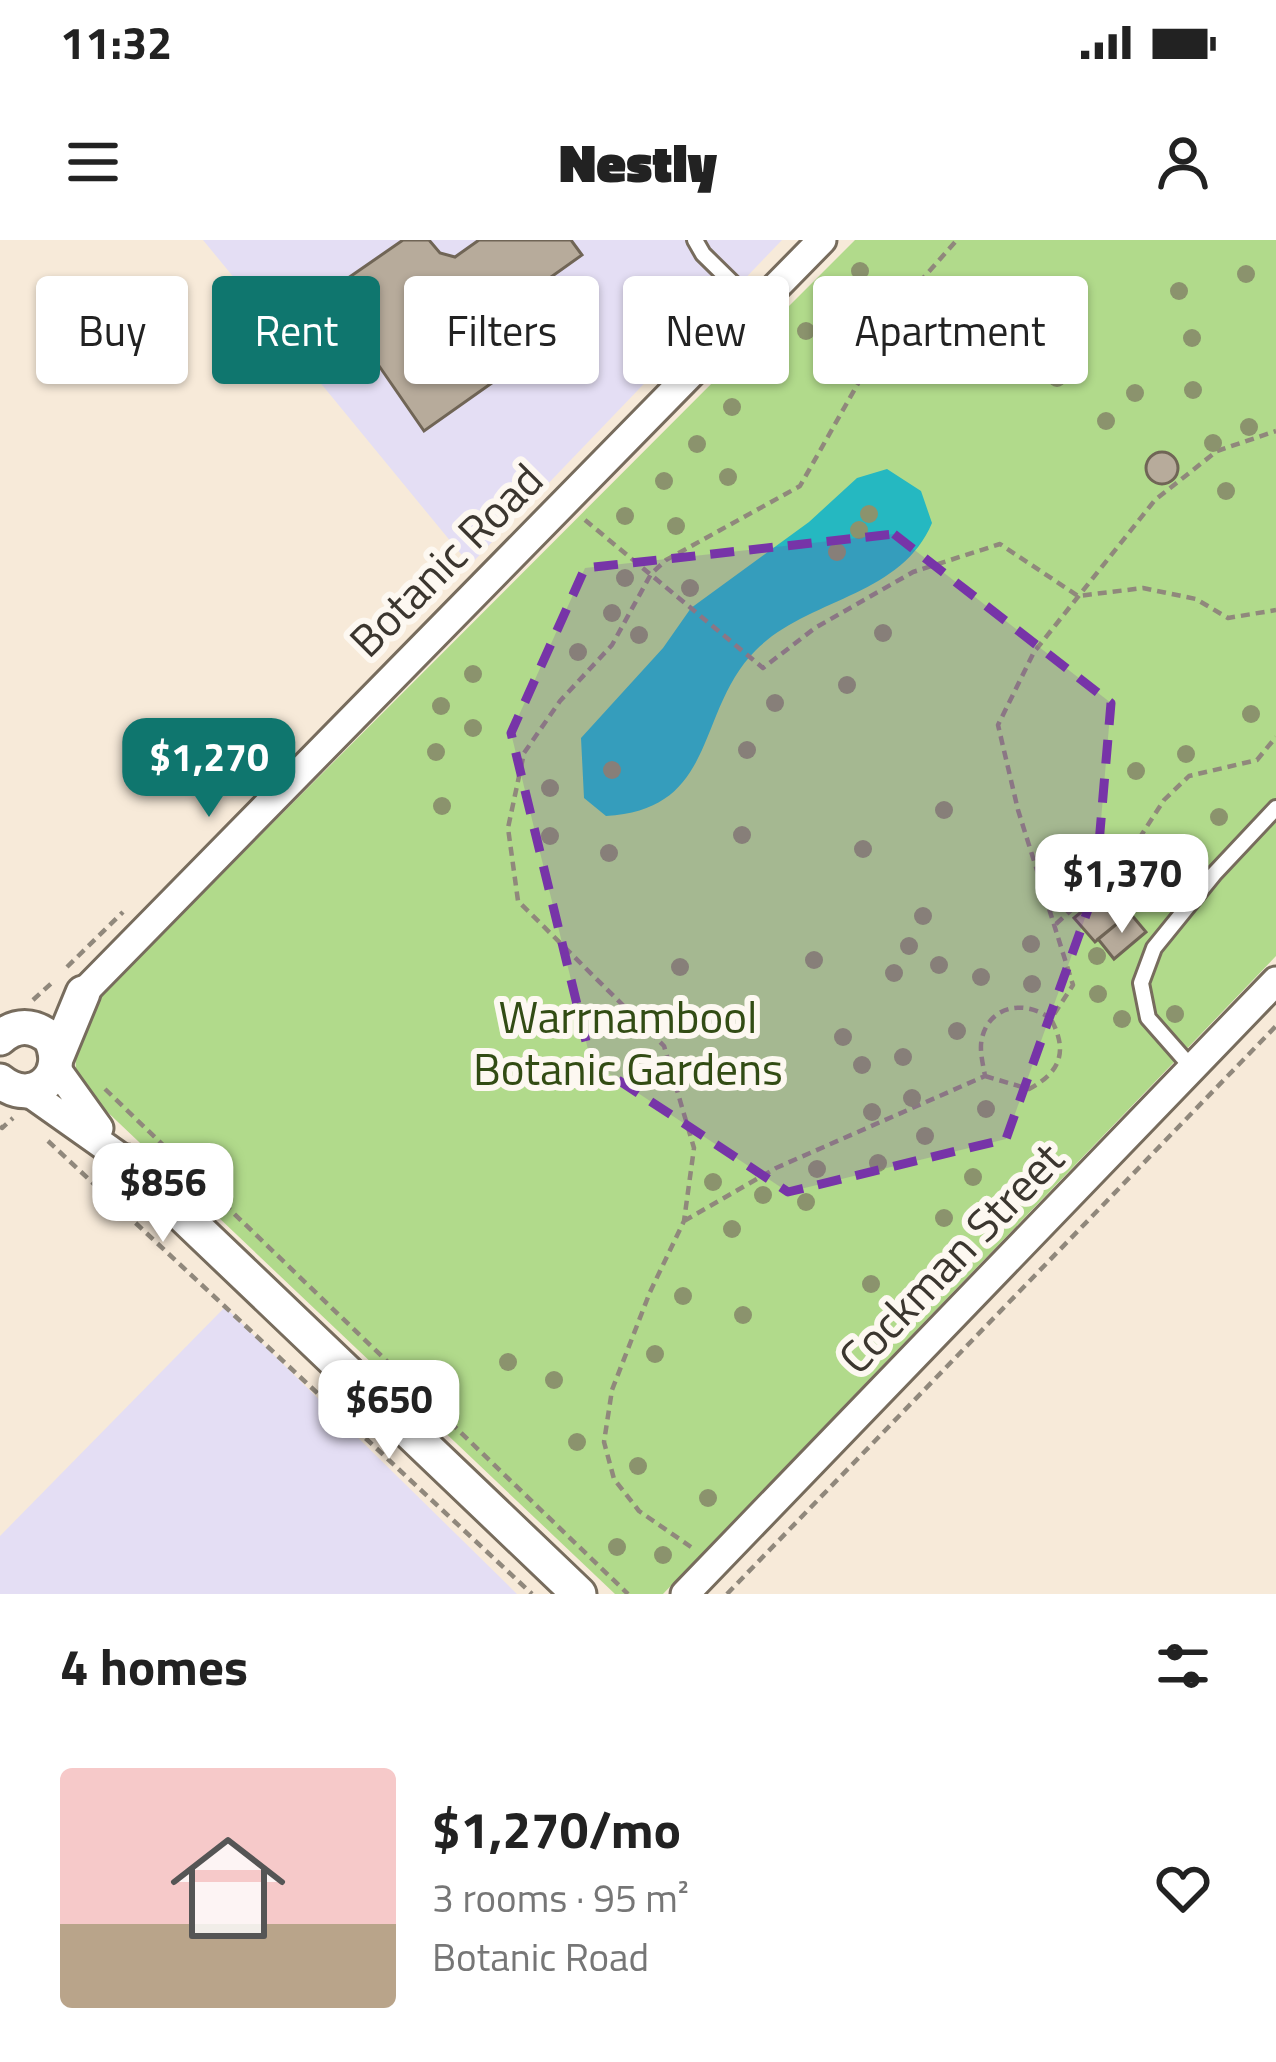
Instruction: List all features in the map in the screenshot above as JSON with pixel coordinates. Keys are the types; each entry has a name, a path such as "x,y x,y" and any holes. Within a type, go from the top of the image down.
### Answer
{"street":[{"name":"Botanic Road","path":"787,276 822,240"},
{"name":"Botanic Road","path":"11,1028 83,993 681,384"},
{"name":"Cockman Street","path":"685,1594 1276,981"},
{"name":"Botanic Road","path":"56,1062 83,993"},
{"path":"11,1028 50,1038 56,1062 127,1162 579,1594"},
{"path":"7,1085 46,1084 56,1062"},
{"path":"7,1085 127,1162"}],"lane":[{"path":"695,240 725,276"},
{"path":"1192,1068 1148,1018 1142,983 1154,948 1276,808"}],"path":[{"path":"701,1555 639,1511 614,1479 604,1442 611,1390 684,1221 694,1148 664,1046 518,901 508,828 524,753 560,701 611,645 651,574 667,560 800,486 908,296 957,240"},
{"path":"1051,1019 1073,985 1018,810 998,724 1034,652 1155,500 1217,451 1276,430"},
{"path":"580,516 763,668 815,628 913,572 1000,544 1078,596 1143,588 1196,599 1228,618 1276,610"},
{"path":"1056,924 1124,862 1164,800 1189,776 1257,760 1276,737"},
{"path":"684,1221 776,1168 985,1076 1028,1089 1047,1079 1058,1062 1061,1038 1051,1019 1039,1009 1012,1007 998,1012 982,1037 985,1076"},
{"path":"727,1594 1276,1026"},
{"path":"100,1084 628,1594"},
{"path":"48,1141 532,1594"}],"highlighted area":[{"path":"894,534 1111,703 1095,890 1006,1139 788,1192 591,1062 511,733 585,568"}],"shaded area":[{"path":"203,240 782,240 747,276 623,276 623,384 644,384 470,565 321,384 380,384 380,276 233,276"},
{"path":"225,1307 517,1594 0,1594 0,1536"}],"green space":[{"name":"Warrnambool Botanic Gardens","path":"855,240 1276,240 1276,956 663,1594 615,1594 80,1086 76,1052 96,1000 711,384 789,384 789,306 813,282 813,384 1088,384 1088,276 819,276"}],"water":[{"path":"887,469 921,491 932,523 918,548 876,582 801,619 756,650 737,674 687,777 669,796 642,810 606,816 584,798 581,738 663,648 691,608 809,522 857,478"}],"building":[{"path":"403,240 429,240 440,253 455,257 479,240 571,240 582,255 552,276 404,276 404,384 490,384 424,431 380,367 380,276 351,276"},
{"path":"1162,452 1173,457 1178,468 1173,479 1162,484 1151,479 1146,468 1151,457"},
{"path":"1109,889 1130,913 1095,942 1074,918"},
{"path":"1130,913 1146,932 1114,959 1098,939"}]}
